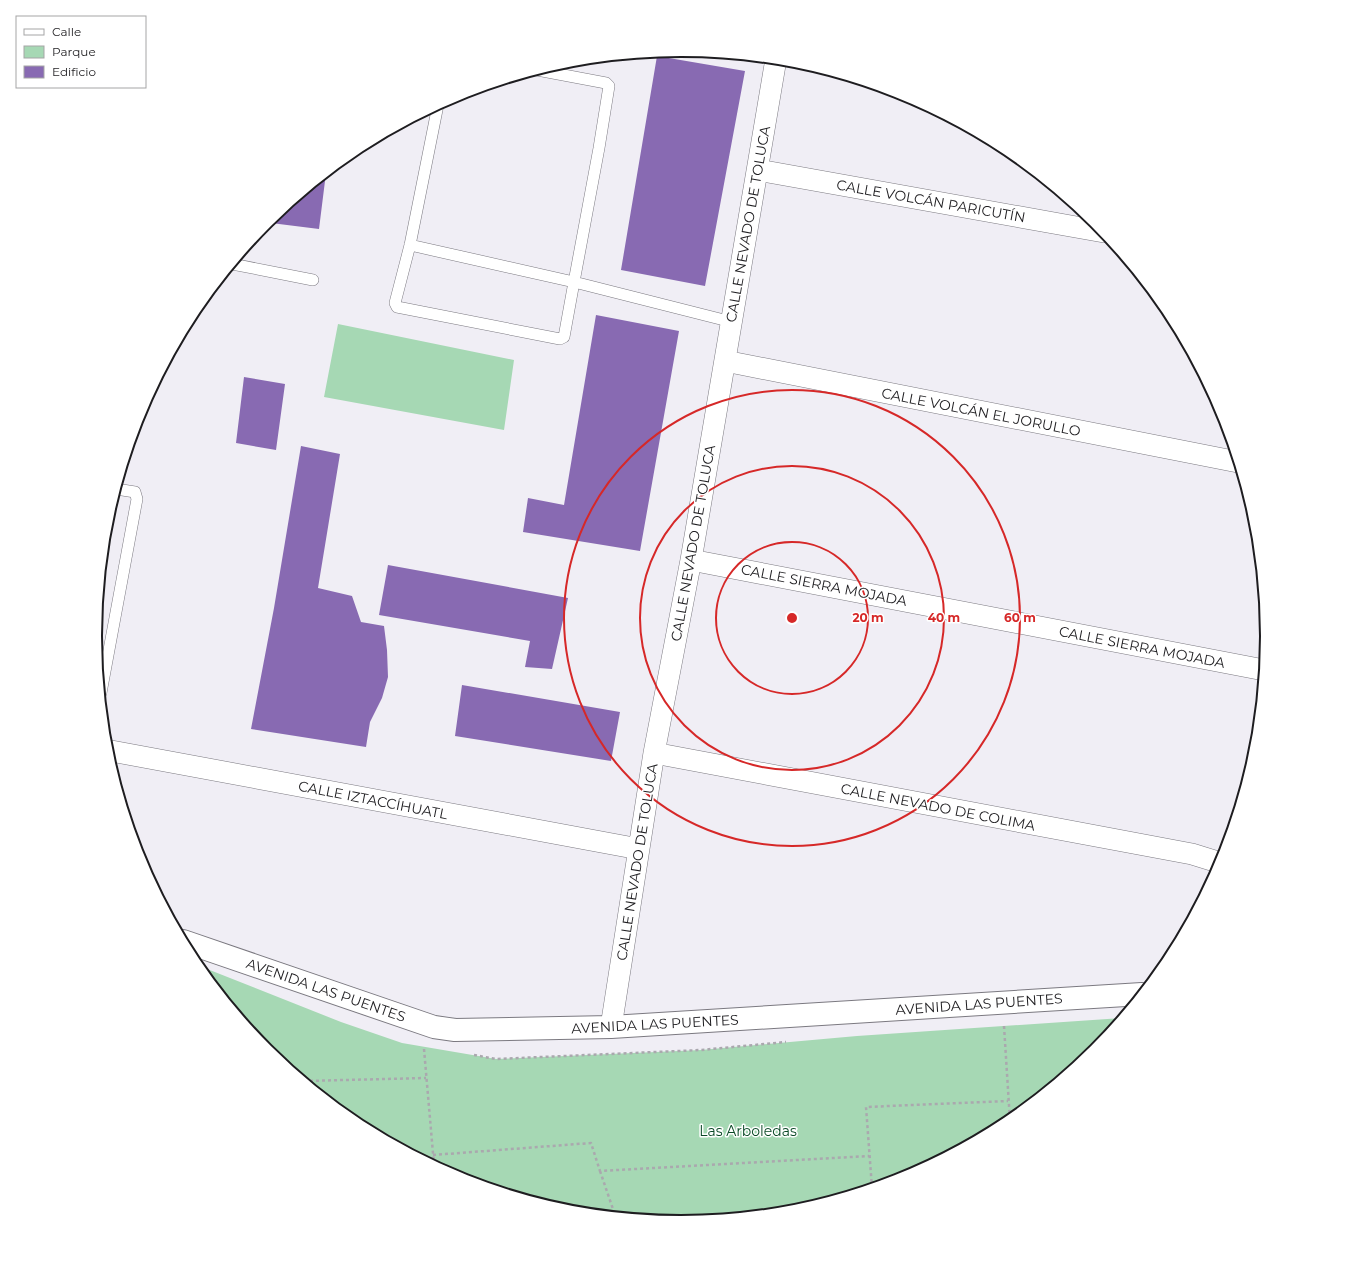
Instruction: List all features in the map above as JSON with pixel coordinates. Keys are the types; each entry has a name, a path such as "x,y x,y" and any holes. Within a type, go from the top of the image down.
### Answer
{"street":[{"name":"CALLE NEVADO DE TOLUCA","path":"611,1027 654,753 691,560 775,65"},
{"name":"CALLE VOLCÁN PARICUTÍN","path":"758,170 1093,230"},
{"name":"CALLE VOLCÁN EL JORULLO","path":"725,362 1232,461"},
{"name":"CALLE SIERRA MOJADA","path":"691,560 1259,669"},
{"name":"CALLE IZTACCÍHUATL","path":"114,751 639,849"},
{"name":"CALLE NEVADO DE COLIMA","path":"654,753 1192,854 1215,861"},
{"name":"AVENIDA LAS PUENTES","path":"191,944 434,1027 455,1030 611,1027 1135,994"}],"lane":[{"path":"437,111 410,245 395,303 398,308 561,339 564,337 609,86 606,83 550,72"},
{"path":"410,245 574,282 732,322"},
{"path":"237,265 313,280"},
{"path":"103,678 137,499 135,492 121,490"}],"path":[{"path":"1004,1026 1009,1112"},
{"path":"424,1047 433,1159"},
{"path":"311,1081 426,1078"},
{"path":"872,1182 866,1107 1008,1101"},
{"path":"433,1155 591,1143 613,1211"},
{"path":"600,1171 870,1156"}],"green space":[{"path":"338,324 514,360 504,430 324,397"},
{"name":"Las Arboledas","path":"208,970 341,1022 402,1043 496,1059 701,1050 857,1036 1116,1018 1063,1071 1003,1117 937,1155 903,1171 831,1195 794,1204 719,1214 643,1214 568,1204 495,1184 459,1171 391,1137 359,1117 299,1071 246,1018"}],"building":[{"path":"665,57 745,71 705,286 621,270 657,58"},
{"path":"325,180 319,229 276,224 299,201"},
{"path":"596,315 679,331 640,551 523,532 528,498 564,505"},
{"path":"244,377 285,384 276,450 236,443"},
{"path":"301,446 340,454 318,588 352,596 361,622 384,626 388,677 382,698 370,722 366,747 251,729 274,608"},
{"path":"388,565 568,598 552,669 525,667 530,641 379,615"},
{"path":"462,685 620,712 611,761 455,736"}]}
